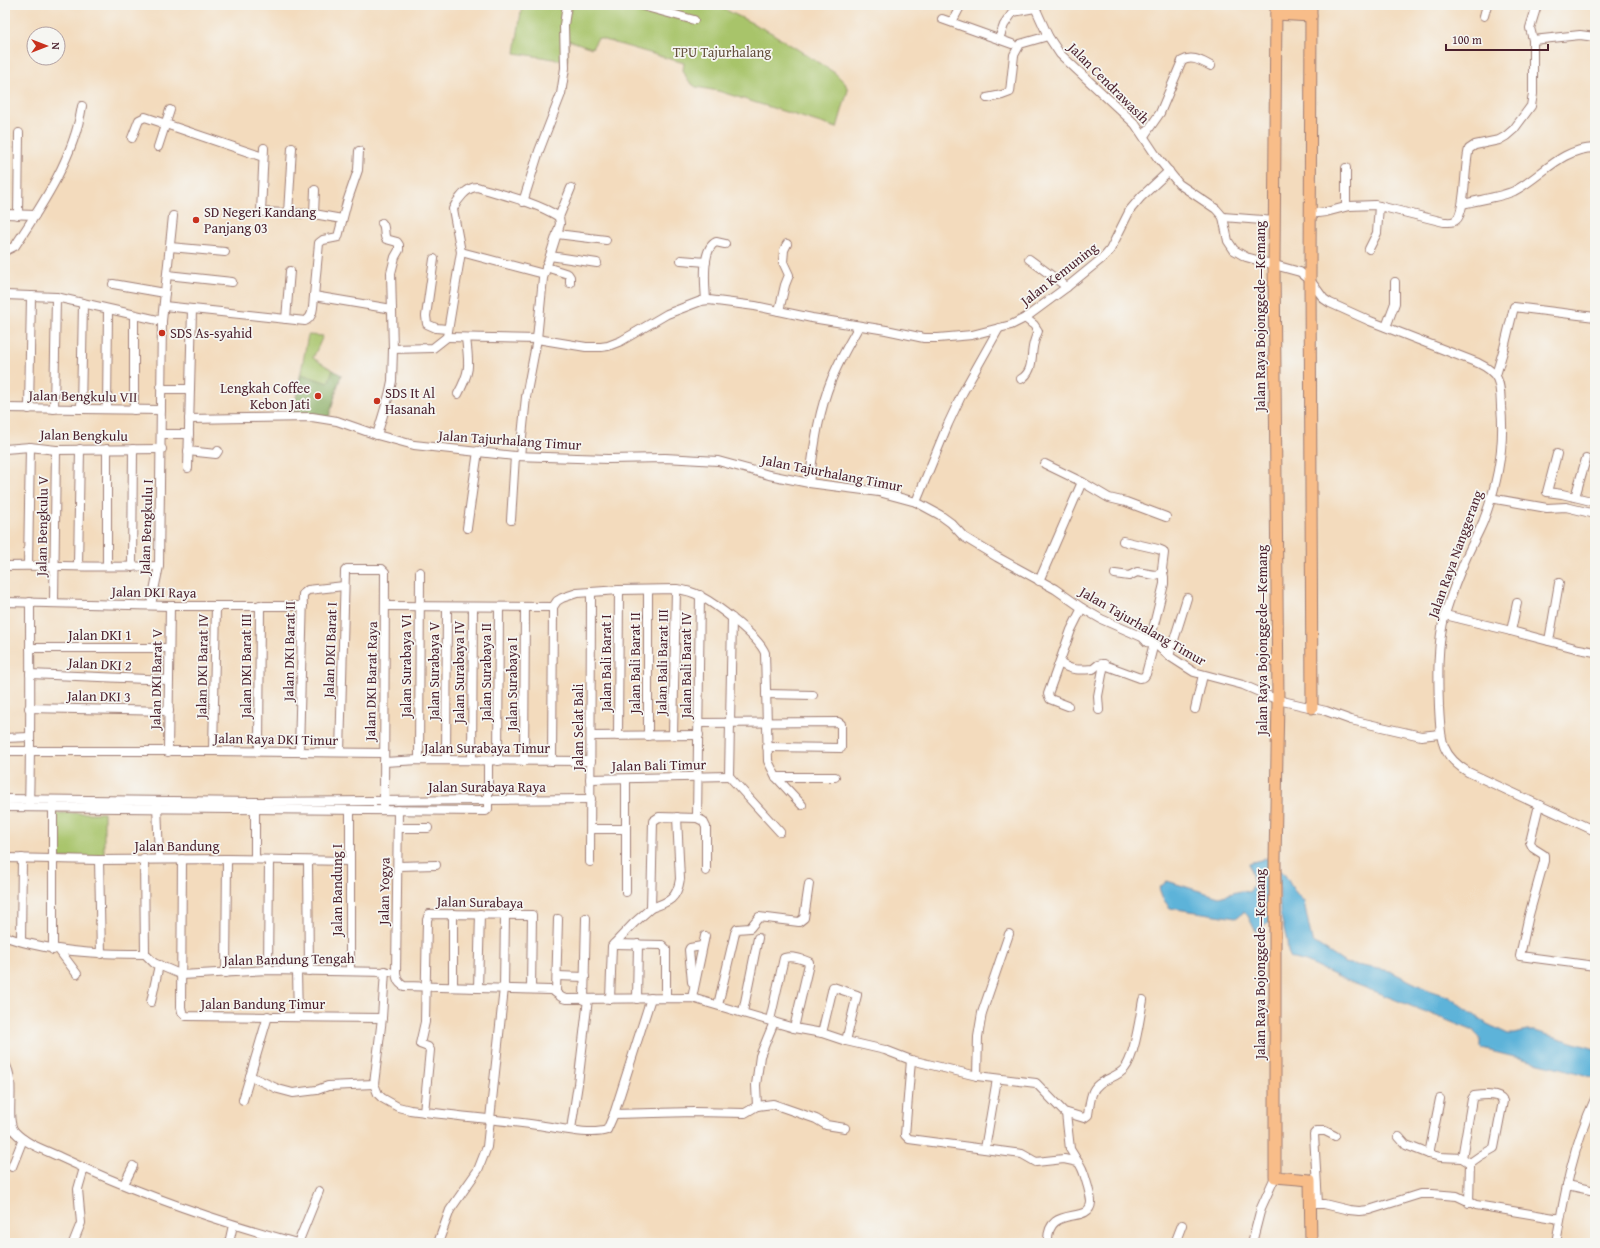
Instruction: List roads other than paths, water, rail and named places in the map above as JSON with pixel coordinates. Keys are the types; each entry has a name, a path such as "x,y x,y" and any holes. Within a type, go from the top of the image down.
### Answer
{"highway":[{"path":"1311,5 1310,280 1312,708"},
{"path":"1276,9 1311,16"},
{"name":"Jalan Raya Bojonggede—Kemang","path":"1275,1177 1275,860 1278,700 1274,264 1276,9"},
{"path":"1275,1177 1310,1180 1314,1204 1311,1243"}],"street":[{"path":"523,202 539,151 561,94 565,68 564,25 567,5"},
{"path":"640,5 694,20"},
{"path":"952,22 961,5"},
{"path":"1484,16 1487,5"},
{"path":"1310,214 1326,212 1346,206 1364,205 1379,206 1440,221 1451,222 1457,220 1461,213 1463,204 1469,150 1471,147 1499,140 1508,134 1531,106 1533,94 1533,40 1530,28 1537,5"},
{"path":"999,39 1004,25 1013,12 1035,7"},
{"name":"Jalan Cendrawasih","path":"1035,7 1048,36 1060,54 1135,124 1179,184 1208,201 1223,217"},
{"path":"942,19 1012,44"},
{"path":"1533,40 1580,35 1595,37"},
{"path":"987,98 1010,92 1014,54 1020,44 1048,36"},
{"path":"1144,136 1150,130 1162,108 1182,60 1193,58 1211,66"},
{"path":"5,251 15,246 54,183 69,149 80,117 82,106"},
{"path":"158,147 170,110"},
{"path":"132,138 139,120 145,117 263,157"},
{"path":"18,215 19,133"},
{"path":"264,148 261,212 314,214 342,219"},
{"path":"288,213 292,148"},
{"path":"1463,204 1512,192 1565,155 1578,150 1595,148"},
{"path":"164,306 305,321 308,320 312,314 319,243 323,240 338,237 342,219 358,170 359,151"},
{"path":"1346,168 1346,206"},
{"name":"Jalan Kemuning","path":"706,300 725,301 924,338 972,335 1011,325 1025,318 1067,287 1105,256 1110,250 1130,210 1141,196 1169,171"},
{"path":"393,350 433,348 447,333 461,252 453,210 456,203 468,190 473,187 477,187 546,210 559,217"},
{"path":"511,520 517,456 537,339 545,271 560,224 559,217 571,188"},
{"path":"314,214 315,190"},
{"path":"1369,250 1377,232 1379,206"},
{"path":"5,214 35,215"},
{"name":"Jalan Bengkulu I","path":"152,605 159,566 162,449 162,321 173,216"},
{"path":"1275,220 1223,217 1228,241 1234,250 1246,257 1300,272 1310,280 1324,299 1330,303 1386,327 1478,363 1492,370 1496,375"},
{"path":"377,435 392,381 393,350 391,273 395,257 399,250 399,245 396,241 386,239 384,235 384,226 382,223"},
{"path":"557,234 606,240"},
{"path":"434,258 426,316 427,324 447,333 466,338 537,339 601,348 621,341 667,314 706,300 704,281 708,252 712,245 718,242 725,244"},
{"path":"779,312 789,275 783,262 784,250 787,244"},
{"path":"170,247 225,252"},
{"path":"461,252 545,271 568,274 570,277 570,282"},
{"path":"550,256 597,263"},
{"path":"1029,258 1067,287"},
{"path":"681,260 706,262"},
{"path":"286,319 290,271"},
{"path":"167,275 232,282"},
{"path":"1386,327 1395,303 1395,282"},
{"path":"113,284 165,294"},
{"path":"5,295 56,298 162,321"},
{"path":"29,409 31,296"},
{"path":"314,296 392,309"},
{"path":"54,409 56,298"},
{"path":"81,409 83,303"},
{"path":"1496,375 1514,307 1595,318"},
{"path":"188,468 192,309"},
{"path":"107,409 108,310"},
{"path":"134,316 134,410"},
{"path":"1021,379 1027,376 1031,366 1033,346 1038,331 1034,325 1025,318"},
{"path":"809,483 816,434 827,392 843,353 859,326"},
{"path":"916,502 948,424 967,385 999,328"},
{"path":"458,394 466,380 469,370 466,338"},
{"name":"Jalan Raya Nanggerang","path":"1496,375 1501,398 1502,441 1499,462 1482,522 1454,588 1445,615 1439,663 1440,734 1447,755 1458,766 1595,831"},
{"path":"162,389 190,389"},
{"name":"Jalan Bengkulu VII","path":"5,408 161,410"},
{"name":"Jalan Tajurhalang Timur","path":"190,419 312,417 337,421 377,435 414,445 517,456 571,459 665,458 709,460 809,483 879,492 916,502 940,515 977,545 1055,589 1101,619 1150,642 1169,656 1203,676 1243,685 1278,700 1326,711 1351,720 1421,736 1440,734"},
{"path":"162,434 189,434"},
{"path":"28,566 30,447"},
{"name":"Jalan Bengkulu","path":"5,449 30,447 56,450 162,449"},
{"path":"78,566 80,449"},
{"path":"107,566 108,449"},
{"path":"132,567 133,449"},
{"name":"Jalan Bengkulu V","path":"54,602 56,450"},
{"path":"188,451 216,454 218,450"},
{"path":"467,528 478,451"},
{"path":"1557,454 1547,492 1595,502"},
{"path":"1575,497 1586,459"},
{"path":"1045,464 1082,482 1109,498 1126,502 1166,517"},
{"path":"1039,581 1082,482"},
{"path":"1490,498 1547,508 1566,507 1595,514"},
{"path":"1060,663 1068,669 1075,670 1093,670 1098,665 1104,664 1140,678 1144,677 1146,674 1150,642 1164,584 1162,569 1164,559 1163,551 1123,541"},
{"path":"5,566 159,566"},
{"name":"Jalan DKI Barat I","path":"340,752 344,586 346,570 366,569"},
{"name":"Jalan DKI Barat Raya","path":"366,569 382,569 385,572 383,810"},
{"name":"Jalan Surabaya VI","path":"419,760 420,572"},
{"path":"1115,574 1129,576 1137,572 1155,575 1163,573"},
{"path":"1549,641 1559,583"},
{"name":"Jalan DKI Barat II","path":"300,752 303,594 308,590 344,586"},
{"name":"Jalan Bali Barat III","path":"673,735 676,589"},
{"path":"552,761 553,608 557,601 566,596 590,592 619,590 685,590 700,596 732,618 764,648 766,658 766,747 768,762 776,777 802,805"},
{"name":"Jalan Bali Barat I","path":"618,736 619,590"},
{"name":"Jalan Bali Barat II","path":"648,590 648,736"},
{"name":"Jalan Selat Bali","path":"590,592 590,862"},
{"name":"Jalan Bali Barat IV","path":"697,818 700,596"},
{"path":"1169,656 1187,598"},
{"name":"Jalan DKI Raya","path":"5,602 170,606 302,606"},
{"path":"29,804 31,751 29,708 30,602"},
{"path":"1511,631 1517,603"},
{"name":"Jalan DKI Barat III","path":"258,751 260,605"},
{"name":"Jalan DKI Barat V","path":"168,752 170,606"},
{"name":"Jalan DKI Barat IV","path":"213,751 216,606"},
{"path":"385,606 553,608"},
{"name":"Jalan Surabaya V","path":"446,760 447,607"},
{"name":"Jalan Surabaya IV","path":"472,760 473,607"},
{"name":"Jalan Surabaya II","path":"498,761 499,607"},
{"name":"Jalan Surabaya I","path":"524,761 525,607"},
{"path":"1068,706 1049,697 1048,694 1071,630 1082,608"},
{"path":"1445,615 1595,652"},
{"path":"732,618 728,776 780,832"},
{"name":"Jalan DKI 1","path":"30,648 169,648"},
{"path":"1099,710 1099,690 1104,664"},
{"name":"Jalan DKI 2","path":"30,674 169,680"},
{"path":"1195,709 1203,676"},
{"path":"766,694 813,695"},
{"name":"Jalan DKI 3","path":"29,708 169,710"},
{"path":"699,723 838,722 841,724 841,748 766,747"},
{"path":"591,736 699,735"},
{"path":"5,738 30,737"},
{"name":"Jalan Raya DKI Timur","path":"5,751 258,751 383,753"},
{"name":"Jalan Surabaya Timur","path":"384,762 419,760 591,761"},
{"path":"5,807 29,804 53,804 255,806 350,810 486,811 488,809 488,761"},
{"name":"Jalan Bali Timur","path":"590,779 697,778 728,776"},
{"path":"776,777 835,777"},
{"path":"626,778 626,892"},
{"path":"5,799 29,804"},
{"name":"Jalan Surabaya Raya","path":"255,806 383,800 488,801 591,799"},
{"path":"53,804 56,950 77,974"},
{"path":"157,805 159,858"},
{"path":"1540,805 1530,842 1533,848 1544,855 1544,861 1529,915 1520,956 1595,966"},
{"path":"255,806 255,859"},
{"name":"Jalan Bandung I","path":"350,810 350,971"},
{"name":"Jalan Yogya","path":"396,973 398,810"},
{"path":"651,908 653,821 659,817 697,818 703,821 706,827 706,871"},
{"path":"610,999 612,948 614,944 651,908 670,901 676,894 680,879 677,818"},
{"path":"398,828 428,828"},
{"path":"591,829 626,829"},
{"name":"Jalan Bandung","path":"5,858 100,860 159,858 350,861"},
{"path":"21,941 22,858"},
{"path":"144,858 145,954 151,961 182,975 182,859"},
{"path":"226,973 227,859"},
{"path":"100,860 101,954"},
{"path":"268,970 269,860"},
{"path":"308,861 309,971"},
{"path":"398,866 436,865"},
{"path":"718,1005 734,933 737,929 750,928 759,917 799,922 804,918 809,884"},
{"name":"Jalan Surabaya","path":"426,987 427,917 432,913 532,915 531,988"},
{"path":"452,987 453,914"},
{"path":"478,988 480,914"},
{"path":"438,1243 450,1210 478,1170 488,1147 504,988 505,914"},
{"path":"556,992 558,918"},
{"path":"571,1129 580,1074 586,999 586,918"},
{"path":"977,1076 978,1037 982,1013 1009,934"},
{"path":"5,936 56,950 101,954 145,954"},
{"path":"693,994 704,936"},
{"path":"743,1012 758,938"},
{"path":"614,944 662,945 666,949 666,998"},
{"path":"637,998 638,944"},
{"path":"693,994 689,950 690,948 702,946"},
{"path":"757,1106 756,1085 760,1056 772,1021 784,958 787,957 797,958 809,962 794,1028"},
{"path":"151,1002 159,965"},
{"name":"Jalan Bandung Tengah","path":"182,975 268,970 385,971 396,973"},
{"path":"297,971 298,1016"},
{"path":"385,971 382,1018 374,1084 378,1094 393,1104 410,1110 594,1132 603,1132 607,1130 614,1114 651,998"},
{"path":"396,973 397,980 404,986 531,988 556,992 563,999 666,998 693,994 718,1005 794,1028 822,1033 846,1041 885,1050 911,1060 977,1076 997,1079 1025,1080 1036,1083 1066,1113 1084,1118 1088,1115 1092,1094 1100,1082 1119,1074 1126,1068 1132,1052 1143,1000"},
{"name":"Jalan Bandung Timur","path":"182,975 181,1006 182,1012 186,1016 382,1018"},
{"path":"557,976 585,977"},
{"path":"424,1112 430,1048 420,1044 425,1022 426,987"},
{"path":"822,1033 833,987 858,995 846,1041"},
{"path":"243,1100 268,1016"},
{"path":"911,1060 905,1135 909,1139 941,1145 1022,1154 1036,1162 1064,1159 1078,1162"},
{"path":"5,1064 10,1076 8,1126 23,1140 84,1168 233,1225 297,1243 320,1191"},
{"path":"250,1076 278,1089 294,1092 317,1090 328,1086 374,1084"},
{"path":"985,1149 997,1079"},
{"path":"1462,1158 1472,1098 1474,1096 1481,1095 1498,1096 1503,1101 1494,1148 1470,1163"},
{"path":"1429,1154 1440,1098"},
{"path":"1556,1243 1574,1150 1595,1099"},
{"path":"614,1114 694,1112 745,1113 757,1106 773,1104 816,1119 826,1125 845,1128"},
{"path":"1048,1243 1048,1230 1053,1223 1060,1219 1085,1213 1090,1208 1091,1202 1084,1173 1070,1149 1066,1113"},
{"path":"1335,1136 1321,1130 1314,1134 1314,1204 1348,1210 1369,1210 1404,1198 1420,1194 1432,1194 1457,1196 1469,1203 1560,1219"},
{"path":"1399,1137 1406,1145 1429,1154 1440,1157 1462,1158 1470,1163"},
{"path":"12,1167 23,1140"},
{"path":"1469,1203 1470,1163"},
{"path":"124,1184 133,1166"},
{"path":"73,1243 81,1222 78,1189 84,1168"},
{"path":"1252,1243 1261,1208 1275,1177"},
{"path":"1567,1185 1595,1191"},
{"path":"229,1243 233,1225"},
{"path":"1175,1243 1182,1225"}],"water":[{"path":"1268,858 1277,860 1275,918 1256,932 1248,916 1244,912 1236,918 1170,908 1163,899 1159,888 1167,881 1219,897 1240,891 1249,892 1254,885 1249,863"},
{"path":"1279,870 1285,875 1293,889 1304,902 1312,941 1345,963 1390,971 1428,990 1449,997 1487,1024 1508,1034 1535,1031 1595,1049 1595,1078 1482,1049 1480,1047 1480,1037 1474,1031 1348,981 1306,962 1291,958 1288,952 1287,941 1280,913"}],"place":[{"name":"SD Negeri Kandang Panjang 03","path":"196,220"},
{"name":"SDS As-syahid","path":"162,333"},
{"name":"Lengkah Coffee Kebon Jati","path":"318,396"},
{"name":"SDS It Al Hasanah","path":"377,401"}],"park label":[{"name":"TPU Tajurhalang","path":"722,52"}]}
